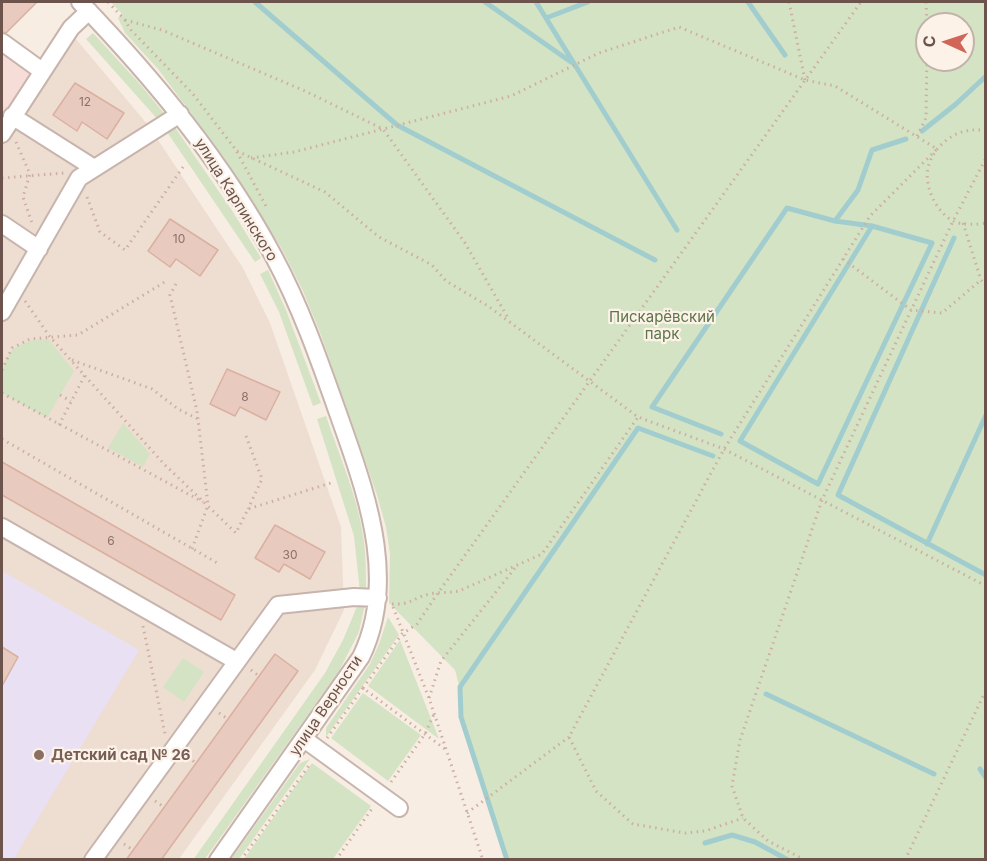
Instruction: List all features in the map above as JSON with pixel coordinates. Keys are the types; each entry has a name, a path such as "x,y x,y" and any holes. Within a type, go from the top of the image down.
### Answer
{"street":[{"path":"85,6 7,124 87,173"},
{"name":"улица Карпинского","path":"85,6 136,61 180,114 244,207 274,257 315,350 366,497"},
{"path":"2,42 42,71"},
{"path":"2,312 39,248 87,173 180,114"},
{"path":"2,224 39,248"},
{"name":"улица Верности","path":"218,860 361,657 385,601 366,497"},
{"path":"2,527 236,661"},
{"path":"93,860 100,843 278,605 354,597 385,601"},
{"path":"304,739 399,808"}],"path":[{"path":"789,2 805,80"},
{"path":"363,688 402,634 417,624 861,2"},
{"path":"125,20 162,30 306,91 383,129 465,243 509,320"},
{"path":"251,158 294,152 511,96 599,53 679,27 805,80 835,86 937,149"},
{"path":"917,136 926,117 927,72"},
{"path":"7,124 30,174 23,197 39,248"},
{"path":"467,813 569,738 724,449 870,216 954,134 968,130 986,131"},
{"path":"937,149 928,167 931,196 939,208 953,221 986,223"},
{"path":"236,150 325,192 379,237 432,265 446,281 509,320 638,417 724,449 986,586"},
{"path":"805,860 768,841 743,818 732,786 740,740 822,500 953,221 986,158"},
{"path":"2,178 30,174 87,173 100,232 124,250 183,167"},
{"path":"963,223 981,280 986,286"},
{"path":"843,259 911,310 942,314 981,280"},
{"path":"2,370 12,348 30,339 78,335 168,280"},
{"path":"176,285 170,295 199,420 208,505 192,549"},
{"path":"16,288 50,337 164,464 236,533 262,479 246,436"},
{"path":"71,360 153,388 178,409 199,420"},
{"path":"59,425 85,375"},
{"path":"2,393 208,505"},
{"path":"60,395 71,401"},
{"path":"385,601 410,603 428,594 459,591 542,554 638,417"},
{"path":"2,439 219,564"},
{"path":"248,509 334,482"},
{"path":"429,698 441,661 516,566"},
{"path":"385,601 402,634 429,698 483,860"},
{"path":"139,605 169,753"},
{"path":"905,860 986,690"},
{"path":"569,738 596,791 633,824 685,833 705,831 743,818"}],"shaded area":[{"path":"71,33 148,125 243,268 270,323 341,527 344,610 315,670 179,859 2,859 2,141"},
{"path":"2,49 36,73 2,127"},
{"name":"Детский сад № 26","path":"2,571 139,650 13,860 2,859"}],"green space":[{"name":"Пискарёвский парк","path":"111,2 985,2 985,859 507,859 461,717 460,689 455,670 389,603 390,554 386,527 321,335 303,291 283,251 223,156 158,69 125,33 118,18 122,14"},
{"path":"93,33 167,117 160,122 86,39"},
{"path":"174,126 233,212 261,258 255,262 167,132"},
{"path":"268,270 286,310 321,403 313,406 279,312 260,274"},
{"path":"48,339 74,371 47,418 2,393 2,381 6,361 16,347 35,340"},
{"path":"326,416 360,520 365,549 366,591 360,592 354,536 317,419"},
{"path":"123,423 150,454 143,467 108,448"},
{"path":"358,604 365,604 359,632 339,671 205,859 193,860 325,673 343,640"},
{"path":"388,617 399,635 326,737 326,728 370,664"},
{"path":"400,640 439,739 368,686"},
{"path":"183,658 204,672 184,702 163,687"},
{"path":"363,693 421,735 388,781 331,738"},
{"path":"310,759 239,859 231,859 300,763"},
{"path":"312,763 371,806 333,859 244,859"}],"building":[{"path":"2,2 37,2 6,33 2,32"},
{"path":"75,83 124,113 107,139 82,122 77,131 53,115"},
{"path":"170,219 218,250 200,276 176,259 170,267 148,251"},
{"path":"227,369 280,392 266,420 240,407 235,416 210,404"},
{"path":"2,462 235,595 221,620 2,495"},
{"path":"275,525 325,552 310,579 284,564 279,572 255,558"},
{"path":"2,647 18,657 2,686"},
{"path":"275,654 298,671 161,860 126,860"}],"waterway":[{"path":"255,2 397,125 655,260"},
{"path":"485,2 571,62"},
{"path":"536,2 677,230"},
{"path":"546,18 588,2"},
{"path":"748,2 785,55"},
{"path":"922,131 986,76"},
{"path":"835,221 858,190 872,150 906,139"},
{"path":"721,434 652,407 787,208 835,221 872,226 932,243 818,484 740,441 872,226"},
{"path":"954,238 838,495 986,575"},
{"path":"927,544 986,415"},
{"path":"507,860 461,717 460,687 638,428 713,456"},
{"path":"766,694 934,774"},
{"path":"980,769 986,778"},
{"path":"705,843 732,835 755,842 788,860"}],"place":[{"name":"Детский сад № 26","path":"39,755"}]}
